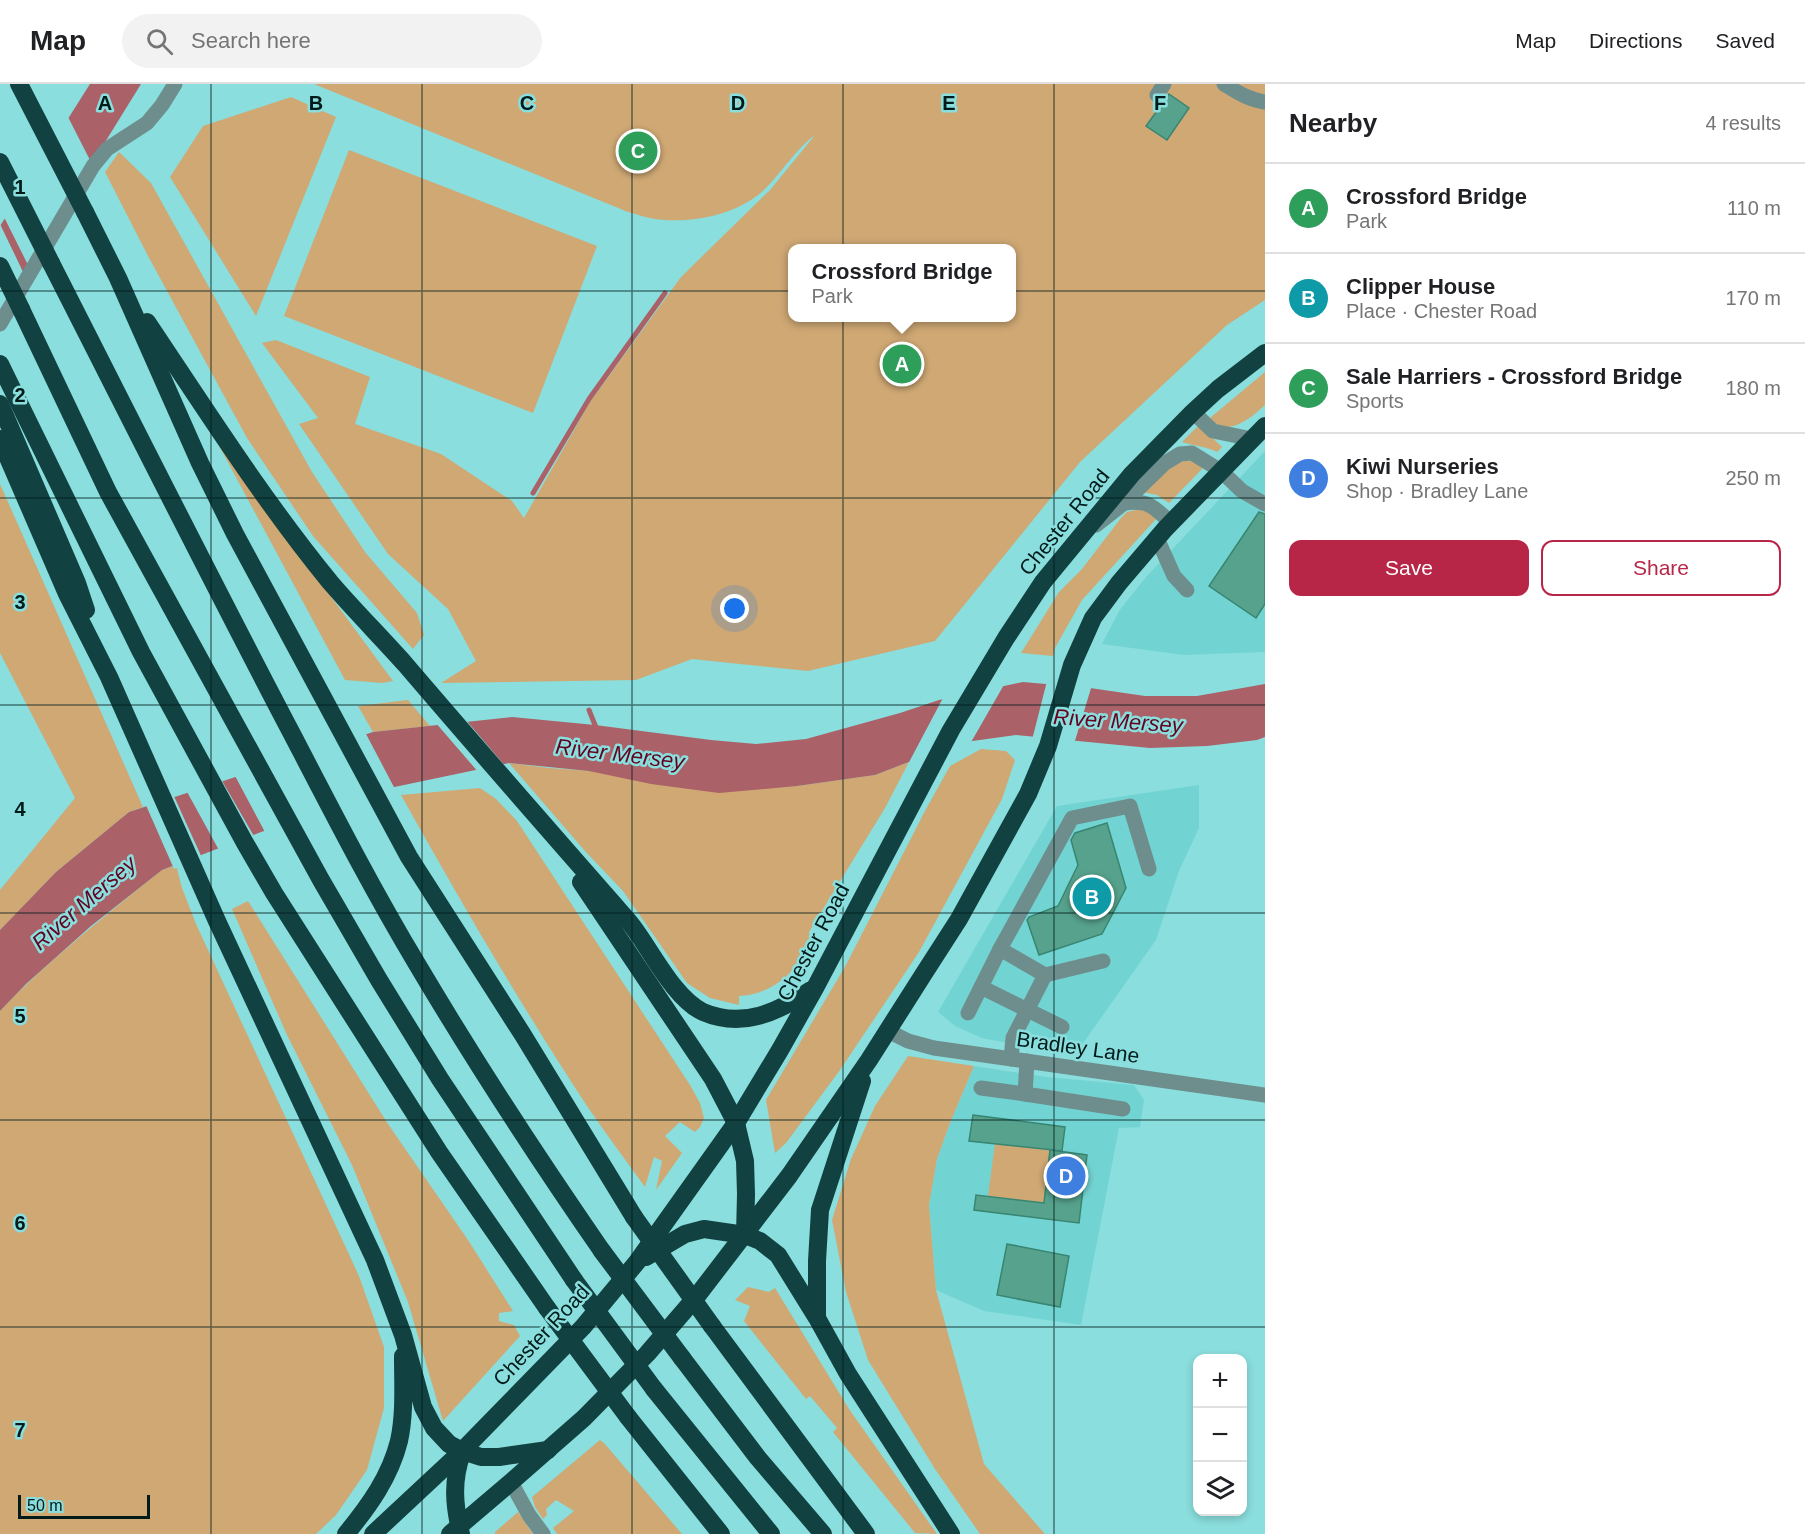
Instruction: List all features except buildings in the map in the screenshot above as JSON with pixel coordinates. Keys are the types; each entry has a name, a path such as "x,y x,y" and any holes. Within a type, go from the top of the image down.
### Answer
{"highway":[{"path":"19,84 118,278 200,463 235,534 409,857 523,1035 634,1217 866,1534"},
{"path":"0,162 263,680 363,869 416,963 538,1158 602,1251 758,1458 823,1534"},
{"path":"0,266 108,492 321,880 379,980 440,1079 574,1280 654,1389 771,1534"},
{"path":"118,278 266,497 331,582 632,926 687,1000 702,1011 736,1020 765,1016 789,1005 815,988"},
{"name":"Chester Road","path":"373,1534 462,1451 583,1327 637,1263 736,1123 780,1050 951,730 1006,638 1043,582 1132,474 1193,412 1265,353"},
{"path":"0,364 136,641 174,714 274,892 439,1152 547,1308 628,1417 721,1534"},
{"path":"0,404 77,583 109,677"},
{"path":"457,1532 584,1418 647,1354 697,1296 789,1176 869,1060 959,919 1023,803 1048,746 1077,651 1093,618 1157,538 1265,426"},
{"path":"0,438 67,594 109,677 217,921 375,1260 404,1335 423,1407 434,1428 449,1444 481,1457 499,1457 548,1450"},
{"path":"548,831 713,1079 736,1123 745,1161 745,1235"},
{"path":"817,1318 819,1218 835,1160 869,1060"},
{"path":"637,1263 667,1243 685,1234 704,1229 745,1235 760,1240 783,1263 848,1374 951,1534"},
{"path":"346,1534 368,1507 384,1481 400,1438 404,1335"},
{"path":"457,1532 454,1490 456,1470 462,1451"}],"street":[{"path":"0,324 93,166 117,141 129,136 147,123 175,84"},
{"path":"1224,84 1241,95 1265,102"},
{"path":"1193,412 1213,431 1252,438"},
{"path":"1080,537 1124,503 1165,463 1180,454 1192,453 1221,471 1242,491 1265,504"},
{"path":"1124,503 1142,501 1157,510 1171,523"},
{"path":"1157,538 1174,576 1187,590"},
{"path":"968,1013 1072,818 1130,806 1149,869"},
{"path":"1000,950 1045,975 1103,961"},
{"path":"1011,1059 1013,1038 1045,975"},
{"path":"981,987 1062,1027"},
{"name":"Bradley Lane","path":"888,1031 908,1041 934,1048 1265,1095"},
{"path":"1025,1094 1027,1061"},
{"path":"981,1088 1123,1109"},
{"path":"511,1482 543,1534"}],"shaded area":[{"path":"314,84 1265,84 1265,300 1227,325 1080,462 935,641 808,671 692,659 636,680 441,683 476,661 448,609 388,554 299,424 318,418 262,343 276,340 370,377 355,424 441,454 512,501 524,518 590,402 681,277 770,190 815,135 765,189 741,205 699,219 652,218 628,212"},
{"path":"291,97 336,117 256,316 170,177 203,126"},
{"path":"349,150 597,246 533,413 284,316"},
{"path":"119,152 151,183 312,472 365,552 417,613 424,635 413,649 313,536 247,438 105,172"},
{"path":"1265,372 1265,405 1246,420 1231,427 1216,424 1210,418"},
{"path":"1199,425 1222,447 1217,452 1182,442"},
{"path":"217,442 393,681 382,683 345,680"},
{"path":"1265,451 1265,652 1184,655 1102,644 1119,611 1147,576"},
{"path":"1185,461 1202,464 1202,469 1169,503 1157,495 1142,492 1167,469"},
{"path":"0,484 143,807 129,812 56,872 0,930 0,890 75,798 0,653"},
{"path":"1136,510 1147,512 1156,519 1082,600 1055,648 1053,656 1021,653 1059,592 1082,569 1121,518 1127,512"},
{"path":"408,700 430,726 373,732 358,706"},
{"path":"981,749 1006,751 1015,760 1002,799 919,952 840,1070 786,1143 775,1153 766,1100 846,965 950,766"},
{"path":"909,762 885,808 809,932 807,945 796,966 775,985 758,993 739,996 739,1005 710,998 687,983 623,891 509,763 797,786 875,775"},
{"path":"1199,785 1199,828 1179,871 1156,940 1074,1056 982,1038 955,1026 938,1012 1057,806"},
{"path":"480,788 496,799 517,821 700,1103 704,1118 695,1132 680,1122 665,1136 682,1153 656,1190 662,1161 654,1157 645,1187 589,1109 540,1032 401,795"},
{"path":"176,865 196,924 359,1276 384,1347 384,1408 367,1470 336,1515 316,1534 0,1534 0,1011 58,955 162,870"},
{"path":"248,901 388,1124 468,1240 513,1311 499,1313 499,1321 514,1325 520,1336 443,1421 408,1302 352,1165 287,1035 232,909"},
{"path":"908,1056 974,1066 937,1159 929,1205 936,1290 984,1464 1045,1534 980,1534 935,1469 868,1360 846,1292 832,1220 851,1159 875,1106"},
{"path":"974,1066 1047,1077 1134,1085 1144,1100 1140,1127 1119,1128 1081,1325 984,1311 936,1290 929,1205 937,1159"},
{"path":"995,1143 1051,1150 1044,1203 988,1196"},
{"path":"748,1287 769,1292 775,1288 849,1409 937,1534 915,1533 833,1432 837,1428 810,1396 806,1399 744,1321 750,1306 735,1300"},
{"path":"600,1440 682,1534 557,1534 553,1528 574,1511 556,1500 546,1509 547,1515 543,1519 532,1497"},
{"path":"518,1512 533,1534 495,1534 495,1532"}],"water":[{"path":"90,84 141,84 0,312 0,226"},
{"name":"River Mersey","path":"1023,682 1145,696 1197,696 1265,684 1265,737 1207,746 1150,748 1016,735 958,743 875,775 797,786 719,793 651,784 589,771 509,763 361,794 162,870 91,926 26,984 0,1011 0,930 56,872 129,812 373,732 512,717 756,744 806,739 939,700"}],"pier":[{"path":"67,115 93,166 30,269 3,215"},
{"path":"0,224 25,276 0,315"},
{"path":"1047,681 1092,685 1074,744 1032,740"},
{"path":"1005,683 970,744 907,766 944,696"},
{"path":"465,719 506,767 479,773 435,722"},
{"path":"365,732 396,791 362,797 266,834 234,774"},
{"path":"221,779 255,838 220,852 186,790"},
{"path":"173,794 202,858 174,869 145,803"}],"waterway":[{"path":"533,493 589,399 665,293"},
{"name":"River Mersey","path":"589,710 597,730"}],"place":[{"name":"Sale Harriers - Crossford Bridge","path":"638,151"},
{"name":"Crossford Bridge","path":"902,364"},
{"name":"Clipper House","path":"1092,897"},
{"name":"Kiwi Nurseries","path":"1066,1176"}]}
